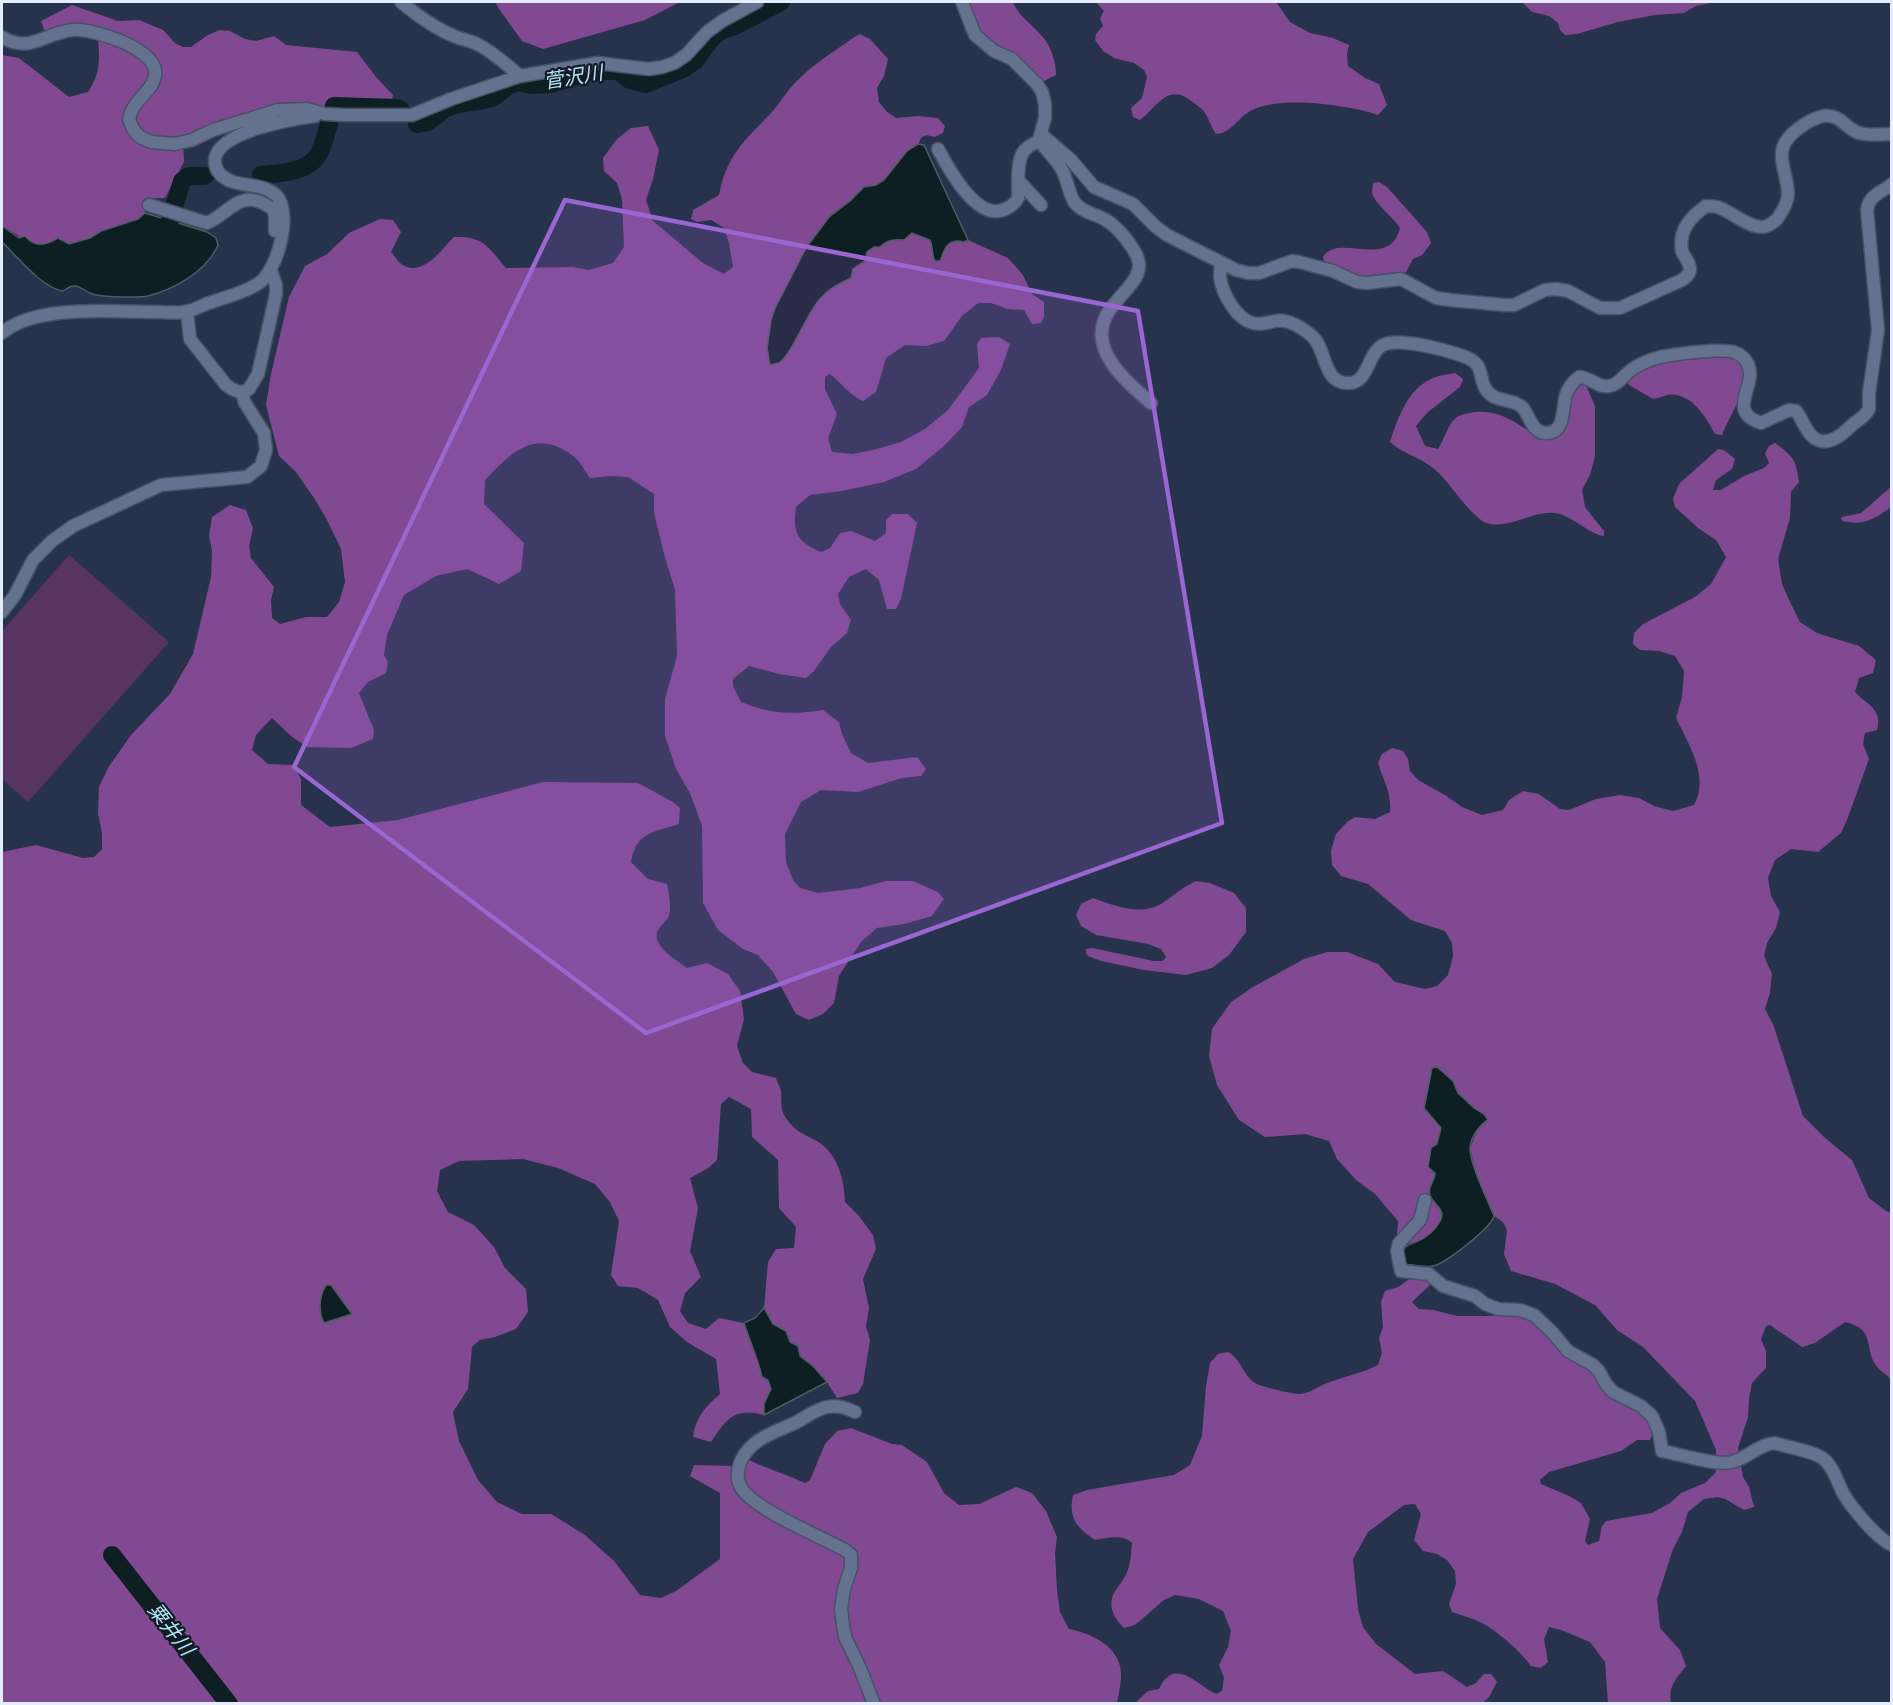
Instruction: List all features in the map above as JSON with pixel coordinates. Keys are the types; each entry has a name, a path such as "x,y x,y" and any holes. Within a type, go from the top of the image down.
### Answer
{"street":[{"path":"401,2 434,26 456,37 478,44 520,76"},
{"path":"2,38 15,44 28,44 58,33 86,30 108,36 147,56 153,62 155,77 152,84 133,105 129,119 140,136 151,142 175,144 278,110 307,110 325,114 412,115 471,91 520,76 598,63 642,68 662,67 686,55 707,32 722,21 757,2"},
{"path":"938,149 962,188 981,207 999,211 1014,204 1018,198 1019,164 1022,155 1026,148 1040,137 1045,118 1046,104 1037,84 1012,59 994,51 975,35 962,2"},
{"path":"2,333 10,326 34,316 57,312 187,312 260,282 271,271 280,246 283,213 280,201 264,187 230,181 215,167 215,156 220,148 230,141 262,127 325,114"},
{"path":"1040,137 1071,160 1094,187 1133,204 1167,235 1221,263 1248,273 1259,273 1292,261 1333,271 1357,282 1401,279 1436,298 1514,305 1545,290 1556,288 1568,291 1600,308 1620,308 1687,276 1690,267 1683,252 1684,228 1690,219 1706,206 1719,207 1748,223 1761,227 1774,222 1787,202 1788,194 1781,160 1782,148 1796,130 1809,121 1825,116 1834,117 1862,134 1892,134"},
{"path":"1040,137 1060,165 1075,203 1083,211 1113,225 1137,256 1138,273 1110,309 1104,320 1102,339 1109,358 1151,403"},
{"path":"1020,182 1041,205"},
{"path":"1221,263 1220,277 1224,290 1238,314 1255,324 1283,320 1299,327 1315,338 1329,372 1334,379 1341,382 1350,384 1357,381 1364,374 1378,350 1392,343 1403,342 1466,356 1481,370 1487,391 1496,399 1514,402 1522,407 1532,424 1540,431 1548,433 1560,424 1564,415 1565,396 1572,383 1579,377 1587,377 1600,386 1608,387 1616,384 1633,368 1658,357 1708,351 1732,351 1742,356 1750,370 1744,400 1744,410 1748,416 1761,423 1790,410 1796,411 1811,436 1828,441 1835,440 1860,421 1869,409 1869,393 1878,330 1867,210 1871,198 1892,184"},
{"path":"148,206 207,223 234,203 247,200 258,201 273,208 275,237 280,246"},
{"path":"242,393 249,388 258,374 276,294 276,285 271,271"},
{"path":"187,312 190,339 225,385 242,393"},
{"path":"2,612 15,595 33,560 52,540 73,526 161,485 247,477 261,466 266,450 264,433 245,403 242,393"},
{"path":"1425,1200 1420,1220 1399,1243 1397,1251 1401,1270 1430,1274 1443,1286 1475,1296 1485,1304 1499,1309 1520,1310 1534,1315 1568,1351 1593,1365 1613,1392 1641,1406 1652,1416 1659,1431 1662,1451 1729,1463 1740,1460 1768,1443 1775,1443 1820,1457 1834,1472 1845,1496 1852,1505 1880,1538 1892,1545"},
{"path":"855,1412 840,1406 826,1407 755,1443 745,1455 737,1472 737,1478 743,1490 754,1501 851,1555 851,1568 844,1588 843,1626 845,1638 874,1704"}],"highlighted area":[{"path":"565,200 1138,311 1222,823 646,1033 294,767"}],"shaded area":[{"path":"495,2 680,2 645,20 543,49 522,41"},
{"path":"967,2 1013,2 1022,16 1048,44 1054,59 1056,75 1044,81 1036,80 977,30"},
{"path":"1096,2 1276,2 1290,22 1310,33 1333,38 1349,45 1348,66 1365,78 1379,84 1387,105 1378,115 1332,105 1278,103 1250,111 1230,129 1216,134 1202,109 1182,95 1175,94 1162,99 1140,120 1133,117 1131,108 1142,98 1147,77 1144,70 1134,63 1114,58 1103,51 1095,40 1096,34 1103,26 1100,18 1104,11"},
{"path":"1522,2 1716,2 1696,6 1684,13 1655,15 1565,35 1558,23 1549,16 1532,12"},
{"path":"72,5 118,21 139,20 163,30 175,43 183,47 191,47 219,30 230,31 245,39 256,41 274,36 286,45 357,52 393,95 391,103 183,139 184,162 165,198 145,199 145,213 139,219 69,244 58,239 42,245 35,244 2,226 2,55 19,58 69,97 88,92 98,70 99,30 80,23 45,32 41,21"},
{"path":"860,34 870,39 888,59 884,76 877,88 879,102 887,112 896,118 918,116 938,118 945,126 943,133 935,137 926,135 921,138 918,144 907,151 884,180 876,185 864,187 829,217 806,248 775,308 767,349 779,363 814,306 859,266 867,252 891,240 904,240 912,233 930,240 934,249 933,258 940,261 945,248 950,243 968,240 1008,258 1023,275 1032,294 1044,302 1044,317 1041,323 1032,324 1024,310 1007,309 991,303 978,303 962,316 944,341 926,346 905,345 886,358 876,392 863,401 854,396 830,374 825,377 825,389 837,414 828,438 832,452 852,454 901,442 925,429 948,410 979,368 977,344 981,338 999,337 1010,344 1001,370 987,395 969,407 962,427 944,446 916,469 884,482 810,495 796,507 795,523 798,535 806,544 821,552 830,548 840,533 851,531 875,541 886,533 886,520 892,514 908,514 917,523 901,599 896,609 887,609 879,580 866,569 849,577 838,594 840,604 851,620 847,633 831,647 814,671 806,678 749,666 733,679 733,686 741,702 762,709 791,713 823,710 839,722 851,753 868,763 917,757 926,769 921,776 902,778 858,792 821,790 801,802 785,834 786,862 793,880 800,888 818,893 860,888 886,881 913,881 938,892 944,899 932,916 904,924 877,928 861,942 839,976 834,1003 823,1014 809,1020 796,1014 773,972 758,955 743,949 718,930 703,903 702,826 690,793 676,769 665,736 665,699 677,656 675,590 654,513 654,494 628,477 590,478 573,456 547,444 524,447 504,461 485,480 484,504 524,543 521,571 499,584 467,569 436,576 404,595 387,635 384,655 388,662 386,673 368,682 359,693 374,730 373,739 351,748 307,747 272,718 256,735 252,750 268,764 293,765 301,779 301,805 330,827 398,820 543,782 638,783 673,802 680,808 679,824 654,832 642,839 633,852 631,862 648,879 667,884 670,910 668,918 658,931 659,943 667,953 687,968 707,963 728,974 740,991 744,1019 737,1046 743,1063 752,1072 776,1078 786,1118 792,1126 820,1143 832,1155 842,1177 845,1202 873,1235 876,1249 863,1279 869,1308 866,1326 870,1340 863,1384 858,1393 837,1398 813,1366 800,1356 798,1346 790,1342 786,1331 773,1324 764,1308 768,1262 776,1249 794,1248 796,1227 779,1208 778,1160 752,1137 751,1109 729,1097 721,1104 717,1160 707,1169 690,1178 698,1208 690,1251 701,1277 685,1293 680,1311 688,1323 706,1329 719,1318 744,1323 762,1377 768,1380 771,1389 764,1404 764,1415 746,1413 732,1417 711,1442 693,1437 702,1413 720,1394 716,1359 687,1342 670,1327 658,1300 638,1288 618,1286 611,1275 619,1221 610,1202 595,1184 558,1168 523,1159 459,1161 440,1170 437,1191 448,1212 474,1225 494,1247 505,1268 526,1289 528,1312 516,1329 480,1340 472,1347 468,1389 453,1412 459,1441 478,1480 497,1502 522,1514 551,1514 585,1535 614,1561 640,1595 661,1598 676,1591 720,1559 720,1493 690,1476 694,1465 735,1466 749,1460 805,1483 810,1480 825,1444 837,1431 851,1428 892,1444 902,1445 927,1462 944,1493 959,1505 979,1504 1016,1487 1032,1493 1046,1511 1057,1537 1055,1553 1060,1612 1069,1629 1100,1640 1117,1658 1121,1675 1117,1703 2,1704 2,852 36,845 83,858 94,857 102,849 98,813 99,787 108,768 131,735 170,694 193,654 211,577 212,551 209,536 212,517 230,505 246,510 253,528 249,546 251,558 274,587 271,600 272,618 280,624 306,617 327,617 339,602 345,582 341,549 314,498 296,472 279,456 266,405 289,297 305,266 327,254 349,233 380,219 393,220 401,232 391,252 400,263 408,267 416,268 430,261 454,237 472,238 485,244 506,268 573,267 589,270 613,263 624,247 622,199 617,183 604,171 603,158 617,139 631,128 648,126 659,150 646,200 653,221 703,263 724,274 733,267 724,228 711,220 697,222 691,219 693,210 719,195 722,181 738,149 795,83 808,70"},
{"path":"918,144 924,145 968,240 950,243 940,261 934,259 930,240 912,233 904,240 891,240 880,247 874,247 867,252 865,261 853,269 851,278 830,290 820,299 784,358 779,363 770,365 767,349 771,320 806,248 829,217 864,187 876,185 884,180 907,151"},
{"path":"1379,182 1387,187 1427,232 1431,243 1422,255 1413,259 1406,272 1399,278 1376,286 1326,266 1323,257 1330,250 1375,249 1386,247 1394,241 1400,228 1372,193 1373,183"},
{"path":"145,213 207,232 216,238 218,245 206,263 189,278 169,289 148,296 101,296 77,286 63,291 55,289 22,263 2,242 2,226 19,238 25,236 37,244 49,243 58,238 69,244 138,219"},
{"path":"1718,352 1738,358 1746,376 1740,397 1722,435 1715,434 1704,416 1689,400 1673,395 1653,399 1629,385 1627,380 1647,363"},
{"path":"1455,373 1463,379 1460,387 1428,412 1416,426 1425,446 1438,449 1457,417 1475,412 1494,413 1543,439 1552,437 1574,382 1586,385 1595,406 1595,456 1590,475 1582,490 1585,507 1604,531 1604,536 1592,532 1568,517 1555,513 1538,514 1504,524 1487,523 1474,514 1439,473 1390,442 1404,406 1416,390 1434,378"},
{"path":"1775,443 1793,459 1799,482 1791,492 1790,518 1778,559 1782,584 1800,622 1817,633 1859,646 1876,660 1873,673 1859,678 1855,692 1876,712 1878,723 1877,730 1865,733 1863,744 1869,759 1841,833 1818,852 1791,849 1775,860 1768,878 1771,896 1780,912 1764,956 1772,974 1765,1009 1773,1024 1803,1116 1852,1160 1869,1198 1891,1213 1891,1380 1877,1367 1868,1340 1862,1329 1855,1325 1845,1322 1815,1343 1802,1347 1770,1325 1766,1326 1761,1339 1766,1351 1766,1368 1752,1383 1748,1417 1738,1448 1743,1477 1749,1487 1754,1507 1744,1510 1718,1497 1704,1499 1688,1512 1657,1599 1660,1628 1680,1650 1686,1666 1672,1687 1671,1703 1608,1703 1605,1662 1590,1642 1549,1627 1544,1639 1548,1662 1541,1668 1531,1666 1514,1647 1494,1631 1477,1620 1452,1612 1449,1604 1456,1584 1455,1571 1447,1560 1437,1554 1423,1551 1414,1540 1421,1514 1415,1504 1404,1505 1368,1532 1353,1559 1358,1609 1363,1627 1376,1644 1415,1674 1443,1671 1467,1687 1476,1683 1484,1674 1491,1674 1497,1682 1483,1703 1135,1703 1148,1691 1159,1689 1171,1674 1178,1673 1186,1675 1216,1694 1222,1691 1224,1678 1219,1665 1228,1647 1231,1631 1223,1611 1199,1599 1175,1595 1164,1600 1135,1625 1124,1628 1115,1617 1111,1603 1128,1569 1132,1543 1124,1538 1095,1540 1089,1536 1075,1522 1072,1510 1073,1495 1087,1490 1174,1475 1190,1465 1202,1436 1210,1363 1218,1354 1228,1352 1233,1355 1255,1383 1300,1394 1378,1365 1382,1353 1379,1338 1383,1327 1381,1302 1385,1291 1398,1287 1415,1275 1429,1276 1432,1283 1412,1302 1419,1309 1457,1316 1490,1316 1519,1312 1532,1317 1645,1416 1654,1431 1650,1440 1637,1440 1621,1451 1549,1472 1540,1480 1541,1484 1581,1503 1590,1519 1585,1541 1588,1545 1599,1541 1602,1526 1606,1521 1652,1513 1670,1503 1681,1493 1705,1483 1716,1472 1716,1450 1695,1401 1643,1347 1617,1330 1595,1305 1555,1284 1511,1271 1504,1254 1507,1230 1503,1222 1494,1216 1476,1173 1470,1148 1480,1124 1488,1120 1458,1093 1453,1081 1437,1067 1441,1128 1437,1144 1435,1180 1430,1187 1440,1206 1442,1216 1436,1229 1430,1234 1416,1242 1403,1244 1397,1234 1398,1221 1375,1194 1356,1180 1337,1159 1329,1141 1305,1134 1265,1137 1239,1120 1217,1085 1209,1056 1212,1029 1231,1002 1304,959 1327,952 1347,952 1378,964 1395,982 1425,989 1437,986 1448,975 1453,956 1452,943 1445,931 1411,920 1368,884 1341,876 1332,865 1331,851 1336,834 1347,822 1355,817 1375,819 1390,812 1388,793 1378,763 1382,754 1392,748 1403,751 1408,759 1410,771 1418,780 1462,807 1482,815 1503,810 1509,800 1523,791 1539,794 1560,809 1569,810 1596,799 1620,795 1639,798 1654,806 1673,811 1694,805 1700,783 1696,760 1676,718 1682,697 1684,671 1675,656 1659,651 1640,650 1633,644 1634,633 1643,624 1695,597 1711,584 1726,557 1716,540 1698,528 1675,507 1673,499 1679,484 1718,449 1724,450 1735,459 1732,469 1716,480 1713,490 1721,490 1744,476 1764,468 1769,463 1765,453 1769,446"},
{"path":"1891,487 1891,507 1880,515 1857,523 1841,519 1861,513"},
{"path":"69,555 169,642 28,802 2,779 2,631"},
{"path":"1196,881 1210,883 1234,893 1246,908 1246,932 1229,955 1212,968 1186,975 1144,970 1088,956 1086,949 1092,948 1163,961 1166,957 1161,949 1148,944 1096,935 1081,926 1076,915 1081,904 1093,898 1127,908 1153,908"},
{"path":"1437,1067 1453,1081 1458,1093 1488,1120 1476,1132 1470,1154 1494,1216 1477,1236 1457,1252 1433,1266 1423,1267 1405,1264 1403,1251 1406,1246 1430,1234 1442,1215 1429,1192 1435,1173 1428,1167 1431,1148 1437,1144 1441,1128 1424,1108 1432,1068"},
{"path":"326,1285 331,1285 352,1314 324,1323 320,1304"},
{"path":"764,1308 773,1324 786,1331 790,1342 798,1346 800,1356 813,1366 827,1382 764,1415 764,1404 771,1389 768,1380 762,1377 744,1323 755,1318"}],"waterway":[{"name":"菅沢川","path":"417,124 428,122 446,108 494,97 509,85 519,82 532,85 551,84 591,71 618,71 630,80 646,84 683,69 695,61 711,39 721,30 735,26 781,2"},
{"name":"菅沢川","path":"333,110 334,106 401,110"},
{"name":"菅沢川","path":"261,175 300,169 313,161 318,155 329,124"},
{"name":"菅沢川","path":"160,241 165,237 182,181 189,176 205,176"},
{"name":"粟井川","path":"112,1555 229,1704"}]}
